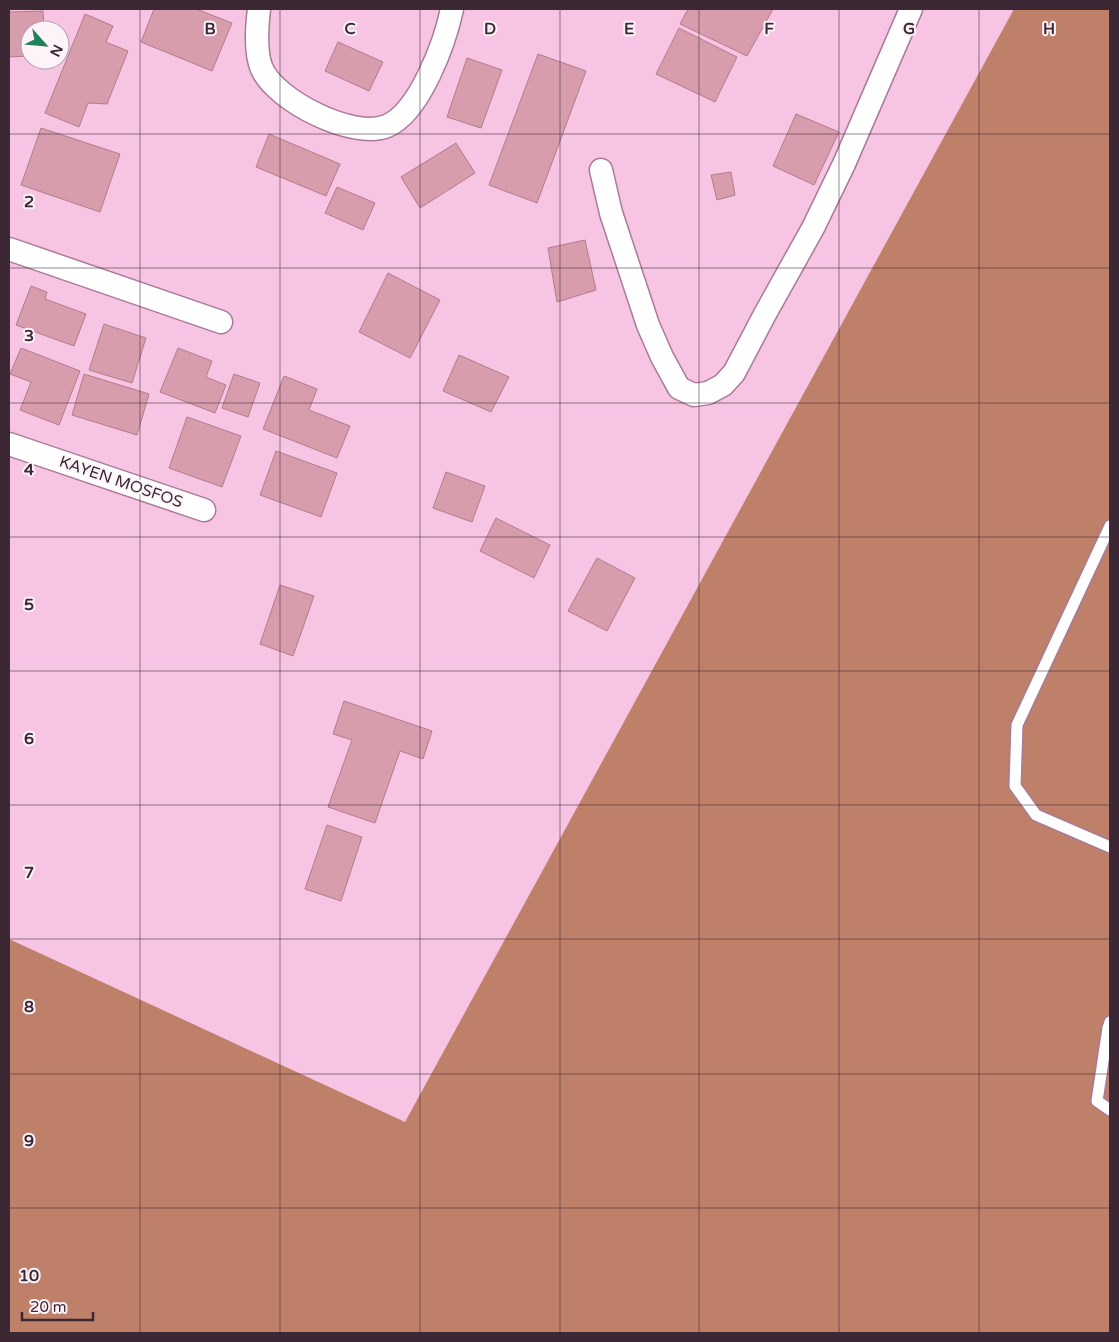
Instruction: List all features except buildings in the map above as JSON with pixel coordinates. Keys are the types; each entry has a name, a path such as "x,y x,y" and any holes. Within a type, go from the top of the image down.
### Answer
{"street":[{"path":"260,9 258,27 259,58 262,69 270,83 284,94 318,114 354,127 367,129 385,127 392,123 402,116 416,98 438,54 452,9"},
{"path":"601,170 611,212 648,325 662,357 679,388 694,396 708,393 722,385 734,373 813,228 844,164 911,9"},
{"path":"9,249 222,322"},
{"name":"KAYEN MOSFOS","path":"9,444 204,510"}],"lane":[{"path":"1110,526 1017,725 1015,786 1036,815 1110,847"},
{"path":"1110,1022 1097,1101 1110,1110"}],"shaded area":[{"path":"1014,9 1110,9 1110,1333 9,1333 9,939 405,1122"}]}
